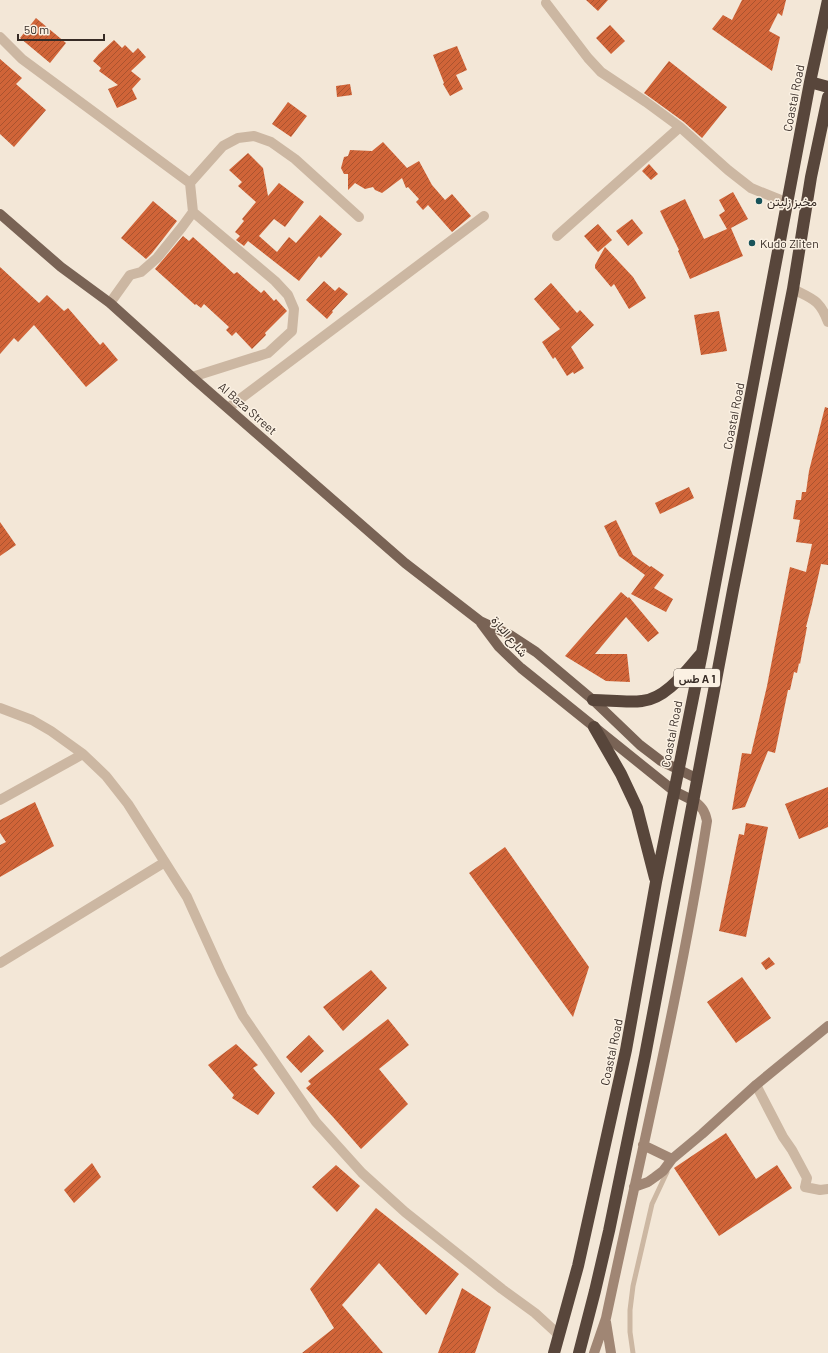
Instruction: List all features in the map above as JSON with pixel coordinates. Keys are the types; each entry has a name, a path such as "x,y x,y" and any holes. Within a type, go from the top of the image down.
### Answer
{"highway":[{"name":"Coastal Road","path":"554,1353 578,1266 626,1050 656,882 702,653 810,82 828,0"},
{"path":"810,82 828,86"},
{"name":"طس A 1","path":"579,1353 609,1231 645,1056 732,598 793,289 811,177 828,97"},
{"path":"593,700 642,701 655,698 667,690 702,653"},
{"path":"594,726 621,774 637,808 656,882"}],"main road":[{"name":"Al Baza Street","path":"0,214 61,267 110,303 192,377 406,563 480,621"},
{"name":"شارع البازة","path":"480,621 510,635 536,652 593,700 640,745 661,761 698,779"},
{"name":"شارع البازة","path":"480,621 499,647 520,668 674,791 694,801"}],"street":[{"path":"546,3 588,58 601,72 680,127 728,170 751,188 788,203"},
{"path":"0,36 22,59 190,183"},
{"path":"557,236 680,127"},
{"path":"110,303 130,275 141,272 157,258 193,212 190,183 223,146 238,138 254,136 271,142 295,160 359,217"},
{"path":"192,377 268,353 292,331 294,309 288,295 275,281 193,212"},
{"path":"228,408 484,216"},
{"path":"793,289 812,298 823,309 828,322"},
{"path":"0,708 32,720 51,731 82,754 106,776 128,804 187,897 243,1016 316,1122 362,1173 405,1212 502,1289 535,1313 559,1335"},
{"path":"0,800 82,754"},
{"path":"594,1353 606,1318 643,1145 678,977 707,821 701,806 694,801"},
{"path":"0,963 165,862"},
{"path":"634,1187 648,1182 663,1171 672,1159 702,1134 756,1084 828,1026"},
{"path":"756,1084 783,1137 807,1178 805,1187 820,1190 828,1189"},
{"path":"643,1145 672,1159"},
{"path":"606,1318 611,1353"}],"lane":[{"path":"633,1353 630,1332 630,1310 633,1286 652,1204 672,1159"}],"building":[{"path":"586,0 608,0 598,11"},
{"path":"742,0 786,0 782,16 778,13 769,31 780,37 772,71 712,29 723,15 732,20"},
{"path":"36,18 66,43 50,63 20,38"},
{"path":"610,25 625,41 611,54 596,38"},
{"path":"114,40 122,48 125,45 133,53 138,48 146,57 131,71 141,79 132,89 137,99 117,108 108,89 118,85 99,71 101,68 93,61"},
{"path":"457,46 467,70 456,75 463,89 450,96 443,84 444,83 433,55"},
{"path":"0,59 22,78 16,84 46,110 14,147 0,134"},
{"path":"669,61 727,107 702,138 684,122 644,93"},
{"path":"350,84 352,95 337,97 336,86"},
{"path":"288,102 307,116 291,137 272,124"},
{"path":"383,142 407,168 419,161 432,185 445,200 452,194 471,216 452,232 428,205 423,210 416,202 419,199 408,187 406,188 402,178 382,193 375,190 373,187 365,189 355,183 348,190 348,174 344,174 341,168 344,157 348,156 350,150 372,151"},
{"path":"248,153 263,168 268,196 279,183 304,202 285,227 274,219 259,236 277,252 289,237 296,243 320,215 342,234 321,258 319,256 299,281 248,241 244,246 236,240 240,236 235,232 244,221 242,219 256,202 238,186 242,182 229,170"},
{"path":"649,164 658,174 651,180 642,171"},
{"path":"733,192 748,219 731,228 743,256 690,279 678,251 679,250 660,211 685,199 704,239 727,229 719,215 725,211 719,200"},
{"path":"153,201 177,221 146,259 121,238"},
{"path":"632,219 643,233 628,246 616,231"},
{"path":"598,224 612,240 598,252 584,236"},
{"path":"183,236 189,241 193,237 234,274 237,272 261,293 264,290 274,301 276,299 287,311 265,333 266,335 252,349 236,332 232,336 226,330 229,327 204,304 201,308 196,304 195,305 155,269"},
{"path":"605,247 633,277 646,298 629,309 614,284 611,287 595,268 595,265"},
{"path":"0,267 39,303 47,295 64,311 68,308 100,345 103,342 118,360 86,387 34,325 18,342 14,338 0,354"},
{"path":"324,281 335,291 339,287 348,294 332,311 333,312 327,319 306,300"},
{"path":"551,283 577,313 580,310 594,325 571,347 584,368 567,376 555,357 553,359 542,342 560,329 534,299"},
{"path":"719,311 727,351 701,355 694,315"},
{"path":"825,407 828,408 828,565 821,564 806,627 800,664 799,663 797,673 794,672 790,690 788,690 775,753 768,751 745,807 732,810 742,753 751,754 767,686 790,567 806,572 812,544 796,542 800,520 793,519 796,500 801,500 802,492 806,492 809,471"},
{"path":"689,487 694,498 660,514 655,503"},
{"path":"616,520 633,555 664,575 654,588 673,599 666,612 631,594 645,575 619,556 604,526"},
{"path":"0,522 16,545 0,556"},
{"path":"621,592 628,598 629,597 659,633 648,642 626,617 595,654 627,654 630,682 606,681 565,656"},
{"path":"828,787 828,827 799,839 785,804"},
{"path":"35,802 54,846 0,877 0,845 6,842 0,833 0,820"},
{"path":"746,823 768,827 746,937 719,931 739,834 744,835"},
{"path":"505,847 589,967 573,1017 469,873"},
{"path":"769,957 775,964 766,970 761,963"},
{"path":"371,970 387,988 343,1031 323,1007"},
{"path":"742,977 771,1018 736,1043 707,1002"},
{"path":"388,1019 409,1045 379,1069 408,1104 361,1149 306,1088 311,1084 308,1081"},
{"path":"309,1035 324,1051 301,1073 286,1057"},
{"path":"236,1044 258,1065 253,1068 275,1093 258,1115 232,1098 234,1095 208,1065"},
{"path":"726,1133 756,1179 777,1165 792,1188 719,1236 674,1168"},
{"path":"92,1163 101,1177 74,1203 64,1190"},
{"path":"336,1165 360,1186 337,1212 312,1187"},
{"path":"376,1208 459,1274 426,1315 379,1263 342,1305 383,1353 302,1353 334,1328 310,1289"},
{"path":"462,1288 491,1307 475,1353 438,1353"}],"place":[{"name":"مخبز زليتن","path":"759,201"},
{"name":"Kudo Zliten","path":"752,243"}]}
